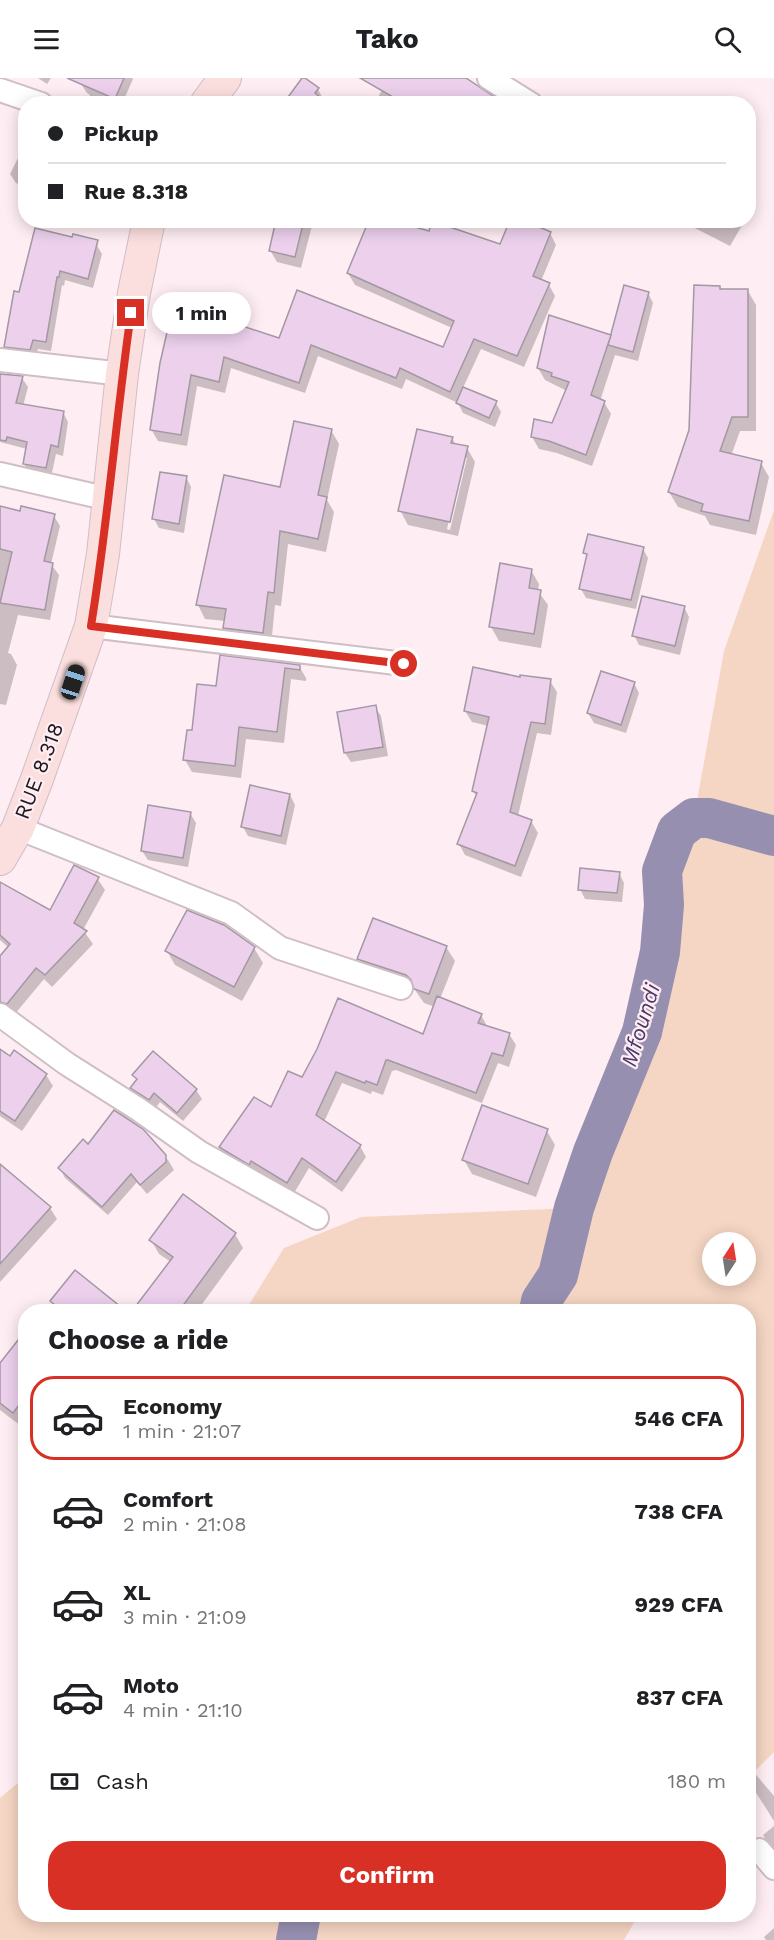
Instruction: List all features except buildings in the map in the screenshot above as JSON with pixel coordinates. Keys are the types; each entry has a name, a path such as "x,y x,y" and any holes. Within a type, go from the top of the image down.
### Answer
{"main road":[{"path":"212,96 225,78"},
{"name":"RUE 8.318","path":"0,859 18,828 63,710 91,626 109,499 122,374 134,293 147,228"}],"street":[{"path":"489,78 518,96"},
{"path":"0,90 18,96"},
{"path":"0,360 60,369 122,374"},
{"path":"0,474 109,499"},
{"path":"91,626 404,664"},
{"path":"18,828 231,913 280,948 401,988"},
{"path":"0,1015 67,1064 138,1109 199,1152 317,1218"},
{"path":"759,1850 774,1868"}],"shaded area":[{"path":"774,510 774,1752 756,1770 756,1304 249,1304 284,1248 361,1217 574,1208 593,1152 642,1032 660,952 664,905 662,871 677,831 694,818 724,651"},
{"path":"18,1783 18,1922 634,1922 624,1940 0,1940 0,1798"}],"waterway":[{"name":"Mfoundi","path":"540,1304 558,1275 574,1208 593,1152 642,1032 660,952 664,905 662,871 677,831 694,818 709,818 774,836"},
{"name":"Mfoundi","path":"296,1940 299,1922"}],"route":[{"path":"131,313 122,374 103,554 91,626 404,664"}]}
